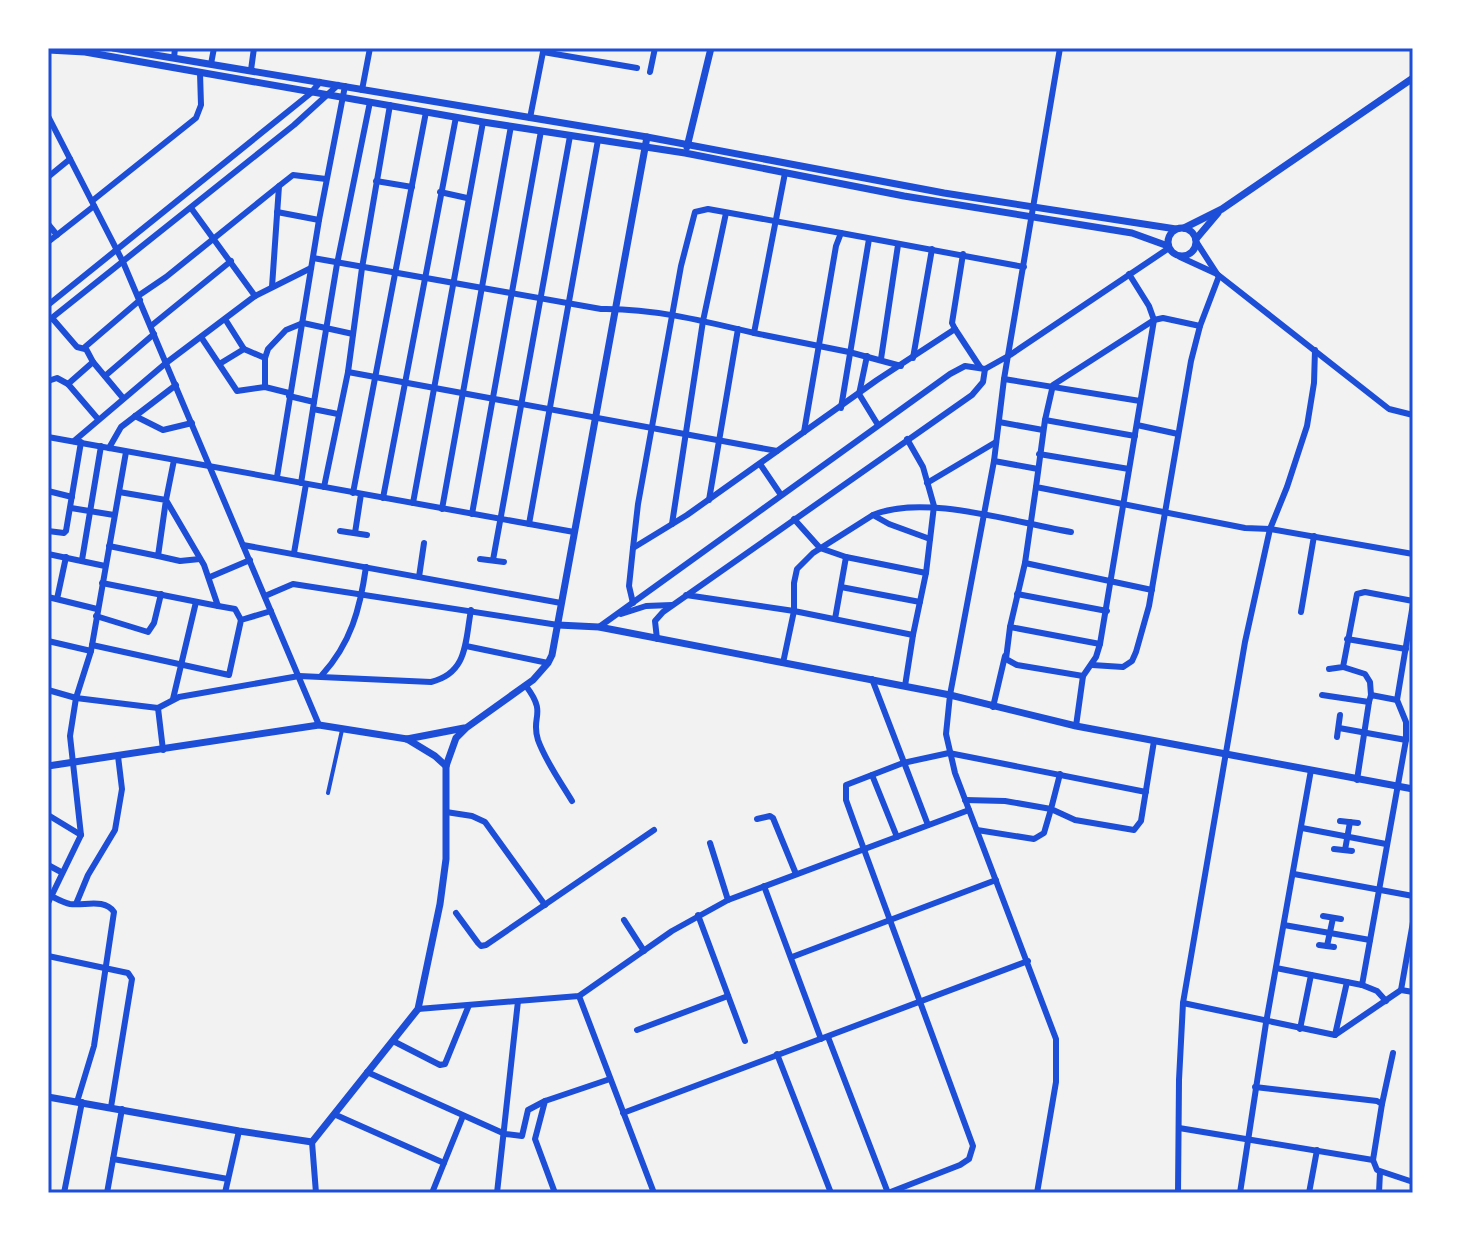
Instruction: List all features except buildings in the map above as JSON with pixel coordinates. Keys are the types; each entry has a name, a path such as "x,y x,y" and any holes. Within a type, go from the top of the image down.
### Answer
{"street":[{"path":"113,48 688,144 1034,207 1180,228 1192,231 1218,275"},
{"path":"174,58 175,48"},
{"path":"211,64 214,48"},
{"path":"251,70 254,48"},
{"path":"362,90 370,48"},
{"path":"650,72 655,48"},
{"path":"685,153 711,48"},
{"path":"1037,1193 1054,1097 1058,1050 1028,961 965,800 946,734 950,695 994,461 1004,379 1060,48"},
{"path":"48,50 85,52 327,96 685,153 1132,233 1168,247 1180,257 1218,275 1389,409 1413,415"},
{"path":"530,118 543,50 637,68"},
{"path":"48,242 196,118 201,105 200,73"},
{"path":"1168,247 1169,236 1180,228 1222,209 1413,78"},
{"path":"48,305 311,93 320,82"},
{"path":"123,398 85,349 77,347 50,319 342,86"},
{"path":"277,477 342,86"},
{"path":"294,553 337,264 370,102"},
{"path":"324,487 348,372 390,105"},
{"path":"355,533 357,493 376,376 426,112"},
{"path":"383,498 456,117"},
{"path":"49,122 123,262 319,725"},
{"path":"413,503 483,122"},
{"path":"442,509 511,126"},
{"path":"472,514 541,131"},
{"path":"493,560 570,136"},
{"path":"316,1193 312,1142 418,1009 440,904 446,859 446,766 456,738 526,686 548,663 558,625 647,137"},
{"path":"529,524 598,140"},
{"path":"48,177 70,159"},
{"path":"754,333 785,173"},
{"path":"85,349 139,298 293,175 326,179"},
{"path":"376,181 412,187"},
{"path":"272,287 279,186"},
{"path":"440,192 467,198"},
{"path":"191,208 255,296"},
{"path":"633,603 629,586 633,548 652,427 695,212 704,209 1024,267"},
{"path":"1180,257 1189,255 1222,209"},
{"path":"277,212 319,220"},
{"path":"671,524 703,321 726,213"},
{"path":"48,224 57,235"},
{"path":"804,433 836,246 841,233"},
{"path":"841,408 869,239"},
{"path":"881,359 898,245"},
{"path":"599,627 950,374 965,366 982,368 1010,355 1168,247"},
{"path":"913,358 932,249"},
{"path":"657,639 656,620 672,605 977,391 985,375 952,323 963,254"},
{"path":"313,258 601,309 615,308 703,321 901,366"},
{"path":"151,326 231,261"},
{"path":"48,531 65,532 71,508 78,442 98,419 255,296 311,268"},
{"path":"1076,726 1083,676 1092,665 1100,644 1107,611 1154,320 1129,274"},
{"path":"1092,665 1123,667 1132,661 1143,629 1200,326 1218,275"},
{"path":"993,707 1025,563 1039,454 1053,385 1154,320 1163,318 1200,326"},
{"path":"225,319 244,349 265,358"},
{"path":"265,387 265,358 270,345 278,337 303,323 353,334"},
{"path":"709,500 738,329"},
{"path":"633,548 709,500 955,329"},
{"path":"105,376 154,334"},
{"path":"201,337 237,391 265,387 338,414"},
{"path":"221,363 244,349"},
{"path":"1178,1193 1183,1003 1245,642 1270,529 1307,426 1314,383 1315,350"},
{"path":"867,356 859,394 878,425"},
{"path":"68,384 93,362"},
{"path":"348,372 777,451"},
{"path":"48,381 57,378 68,384 98,419"},
{"path":"1004,379 1140,401"},
{"path":"109,448 121,427 176,385"},
{"path":"135,416 163,430 192,423"},
{"path":"1045,420 1135,436"},
{"path":"999,422 1043,430"},
{"path":"1137,425 1178,434"},
{"path":"48,437 574,532"},
{"path":"905,686 926,573 934,506 923,467 907,439"},
{"path":"927,483 996,442"},
{"path":"82,560 101,446"},
{"path":"64,1193 80,1102 94,1046 114,917 112,908 93,903 50,900 81,835 70,736 76,698 91,648 126,452"},
{"path":"1039,454 1129,469"},
{"path":"158,556 174,460"},
{"path":"994,461 1038,469"},
{"path":"760,464 781,495"},
{"path":"1036,487 1245,528 1270,529 1413,554"},
{"path":"48,491 72,497"},
{"path":"119,492 166,500"},
{"path":"166,500 210,577 218,606"},
{"path":"783,663 794,611 797,569 820,548 873,515 901,507 934,506 1071,532"},
{"path":"71,508 114,515"},
{"path":"873,515 930,539"},
{"path":"794,519 820,548 846,557 926,573"},
{"path":"340,531 367,535"},
{"path":"1301,612 1314,536"},
{"path":"419,577 424,543"},
{"path":"243,545 561,603"},
{"path":"109,546 187,561 200,559"},
{"path":"48,554 105,566"},
{"path":"57,599 66,557"},
{"path":"835,619 846,557"},
{"path":"480,559 504,562"},
{"path":"210,577 250,560"},
{"path":"1025,563 1152,590"},
{"path":"322,675 340,654 352,631 366,567"},
{"path":"102,583 235,609 241,620 229,675"},
{"path":"265,596 293,584 362,592 558,625 599,627 950,695 1076,726 1413,789"},
{"path":"841,587 920,602"},
{"path":"1343,667 1357,594 1365,592 1413,603 1397,700 1406,722 1406,740 1362,985"},
{"path":"48,597 148,632 154,623 161,594"},
{"path":"1017,594 1107,611"},
{"path":"686,595 794,611 913,635"},
{"path":"173,699 196,602"},
{"path":"617,615 646,606 672,605"},
{"path":"48,690 76,698 158,708 173,699 299,676 431,682 458,668 466,646 471,610"},
{"path":"241,620 271,611"},
{"path":"1010,627 1100,644"},
{"path":"1347,639 1406,649"},
{"path":"48,641 182,663 229,675 240,685"},
{"path":"466,646 548,663"},
{"path":"1005,656 1017,665 1083,676"},
{"path":"1329,669 1343,667 1365,674 1370,682 1357,780"},
{"path":"872,679 928,825"},
{"path":"526,686 540,712 536,734 543,753 572,801"},
{"path":"1322,695 1397,700"},
{"path":"158,708 163,750"},
{"path":"1337,737 1340,715"},
{"path":"48,766 319,725 407,739 466,728"},
{"path":"1339,728 1406,740"},
{"path":"328,793 342,730"},
{"path":"407,739 446,766"},
{"path":"965,800 1020,803 1051,809 1075,820 1134,830 1141,821 1154,741"},
{"path":"764,886 888,1193 960,1165 972,1152 969,1132 922,1001 863,849 845,793 848,784 903,763 949,753 1146,792"},
{"path":"76,904 88,875 115,830 122,789 118,756"},
{"path":"1240,1193 1255,1087 1311,770"},
{"path":"977,830 1034,839 1044,833 1060,774"},
{"path":"872,775 897,837"},
{"path":"418,1009 579,996 698,915 728,900 969,810"},
{"path":"446,812 472,816 485,822 545,905"},
{"path":"48,815 81,835"},
{"path":"757,819 773,818 796,874"},
{"path":"1334,849 1349,851 1347,836 1354,823 1340,821"},
{"path":"1302,828 1386,844"},
{"path":"456,913 481,946 654,830"},
{"path":"710,843 728,900"},
{"path":"48,865 61,872"},
{"path":"1294,874 1413,896"},
{"path":"792,957 996,880"},
{"path":"698,915 745,1041"},
{"path":"1323,916 1337,918 1329,933 1327,946"},
{"path":"624,920 644,951"},
{"path":"1183,1003 1266,1023 1335,1035 1401,990 1413,922"},
{"path":"1284,925 1370,940"},
{"path":"48,956 128,973 132,979 111,1107"},
{"path":"623,1113 1028,961"},
{"path":"1276,968 1362,985 1377,991 1386,1001"},
{"path":"1300,1029 1311,975"},
{"path":"1335,1035 1347,982"},
{"path":"1401,990 1413,992"},
{"path":"579,996 654,1193"},
{"path":"637,1030 728,996"},
{"path":"497,1193 518,1001"},
{"path":"393,1041 440,1065 445,1064 469,1005"},
{"path":"1379,1193 1380,1172 1373,1160 1393,1053"},
{"path":"777,1054 831,1193"},
{"path":"367,1072 505,1134 535,1139"},
{"path":"522,1136 528,1110 545,1101 610,1079"},
{"path":"1255,1087 1382,1104"},
{"path":"48,1097 312,1142"},
{"path":"545,1101 535,1139 555,1193"},
{"path":"107,1193 122,1109"},
{"path":"336,1115 444,1163"},
{"path":"432,1193 463,1116"},
{"path":"1179,1128 1373,1160"},
{"path":"225,1193 239,1131"},
{"path":"1309,1193 1317,1150"},
{"path":"113,1159 228,1179"},
{"path":"1380,1172 1413,1182"}]}
